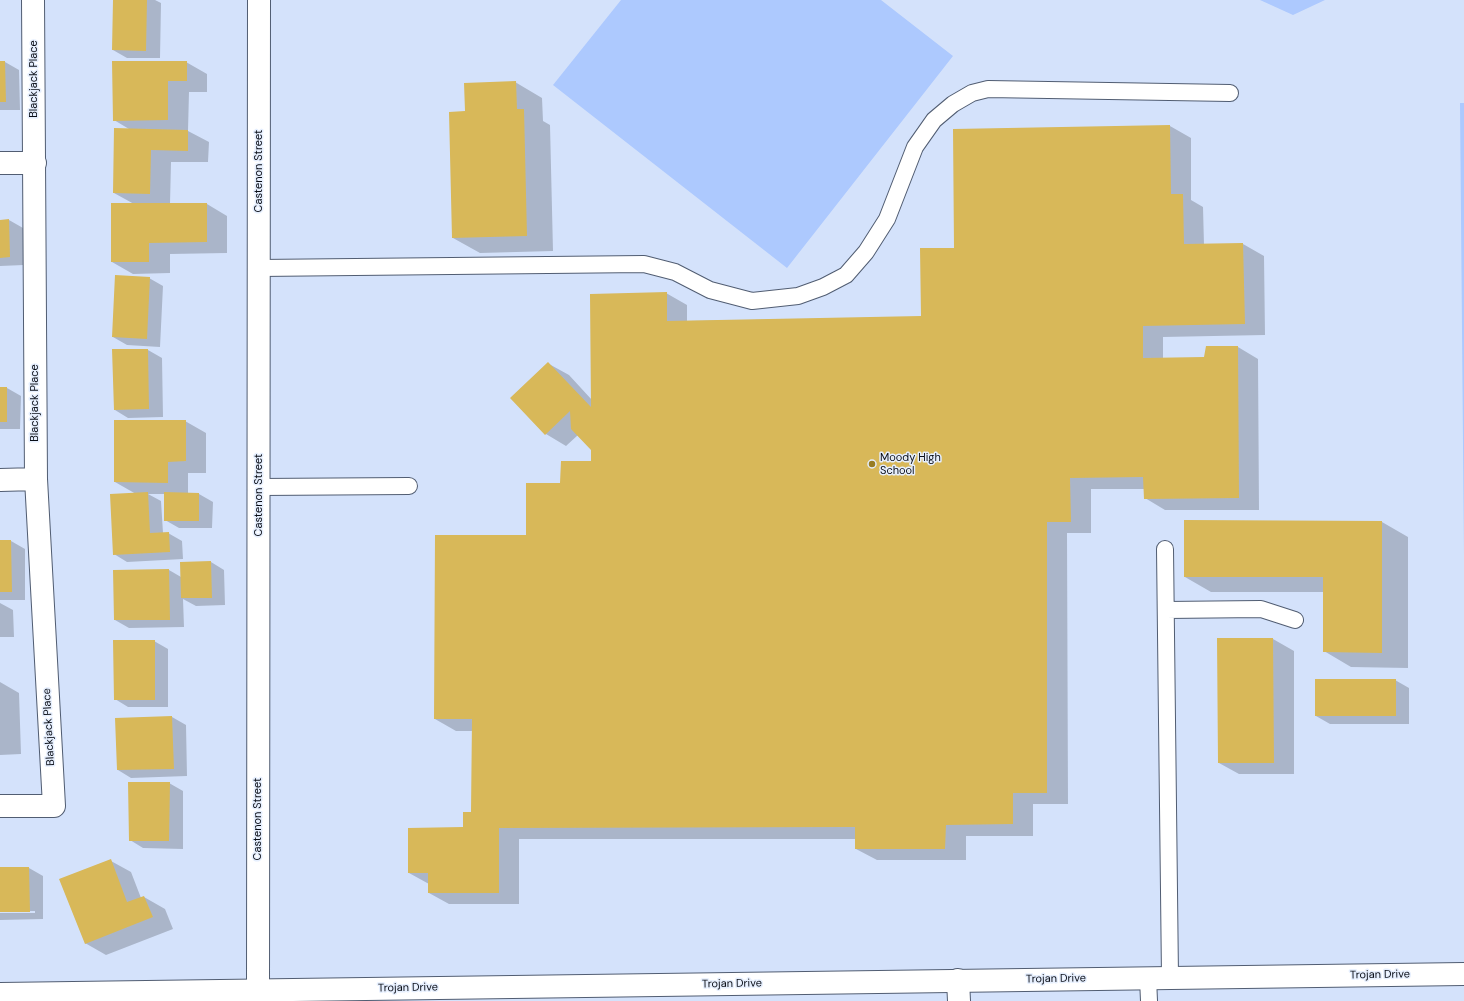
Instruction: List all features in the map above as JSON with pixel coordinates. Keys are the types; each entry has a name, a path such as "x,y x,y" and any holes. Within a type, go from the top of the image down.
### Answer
{"street":[{"name":"Blackjack Place","path":"0,806 54,806 36,479 34,0"},
{"name":"Castenon Street","path":"258,990 259,0"},
{"path":"0,163 35,163"},
{"path":"0,480 36,479"},
{"name":"Trojan Drive","path":"0,994 258,990 959,991 1170,977 1464,974"}],"lane":[{"path":"259,268 644,264 675,272 710,290 752,301 798,296 823,287 846,275 866,252 887,219 915,147 934,120 953,104 972,93 988,90 1230,93"},
{"path":"259,487 409,486"},
{"path":"1165,549 1170,977"},
{"path":"1166,610 1261,609 1295,620"},
{"path":"1148,978 1149,1001"}],"shaded area":[{"path":"621,0 881,0 953,56 787,268 553,85"},
{"path":"1260,0 1325,0 1293,15"},
{"path":"1460,103 1464,103 1464,558"}],"building":[{"path":"113,0 147,0 146,51 112,50"},
{"path":"0,61 5,61 6,102 0,102"},
{"path":"112,61 187,61 187,81 168,81 168,120 113,121"},
{"path":"516,81 517,109 524,109 527,236 452,238 449,112 465,111 464,83"},
{"path":"1170,125 1171,194 1183,194 1184,244 1243,243 1245,324 1143,326 1143,358 1204,357 1206,346 1238,346 1239,498 1144,499 1143,477 1070,478 1071,522 1047,522 1047,793 1013,793 1013,824 946,825 945,849 855,849 855,827 499,828 499,893 428,893 428,873 408,873 408,828 463,827 463,812 471,812 472,719 434,719 435,535 526,535 526,483 560,483 561,461 591,461 591,450 571,429 570,411 545,435 510,398 548,362 591,407 590,294 667,292 667,321 921,316 920,248 954,248 953,129"},
{"path":"114,128 188,130 188,151 151,150 150,194 113,193"},
{"path":"111,203 207,203 207,242 149,243 149,262 111,262"},
{"path":"9,219 10,257 0,258 0,220"},
{"path":"115,275 150,277 147,339 112,337"},
{"path":"112,349 148,349 149,409 114,410"},
{"path":"0,387 7,387 7,422 0,422"},
{"path":"114,420 186,420 186,461 168,462 168,483 114,482"},
{"path":"148,492 150,533 169,532 170,552 113,555 110,494"},
{"path":"164,492 199,493 199,521 164,521"},
{"path":"1184,520 1382,521 1382,653 1323,652 1323,577 1184,577"},
{"path":"0,540 11,540 12,592 0,592"},
{"path":"211,561 212,598 181,598 180,562"},
{"path":"169,569 170,620 114,620 113,570"},
{"path":"1217,638 1273,638 1274,763 1218,763"},
{"path":"113,640 155,640 155,700 114,700"},
{"path":"1315,679 1396,679 1396,716 1315,716"},
{"path":"172,716 174,769 117,770 115,718"},
{"path":"128,782 170,782 169,841 129,841"},
{"path":"111,859 127,902 144,896 153,917 85,944 59,879"},
{"path":"0,867 29,867 30,912 0,912"}],"place":[{"name":"Moody High School","path":"872,464"}]}
